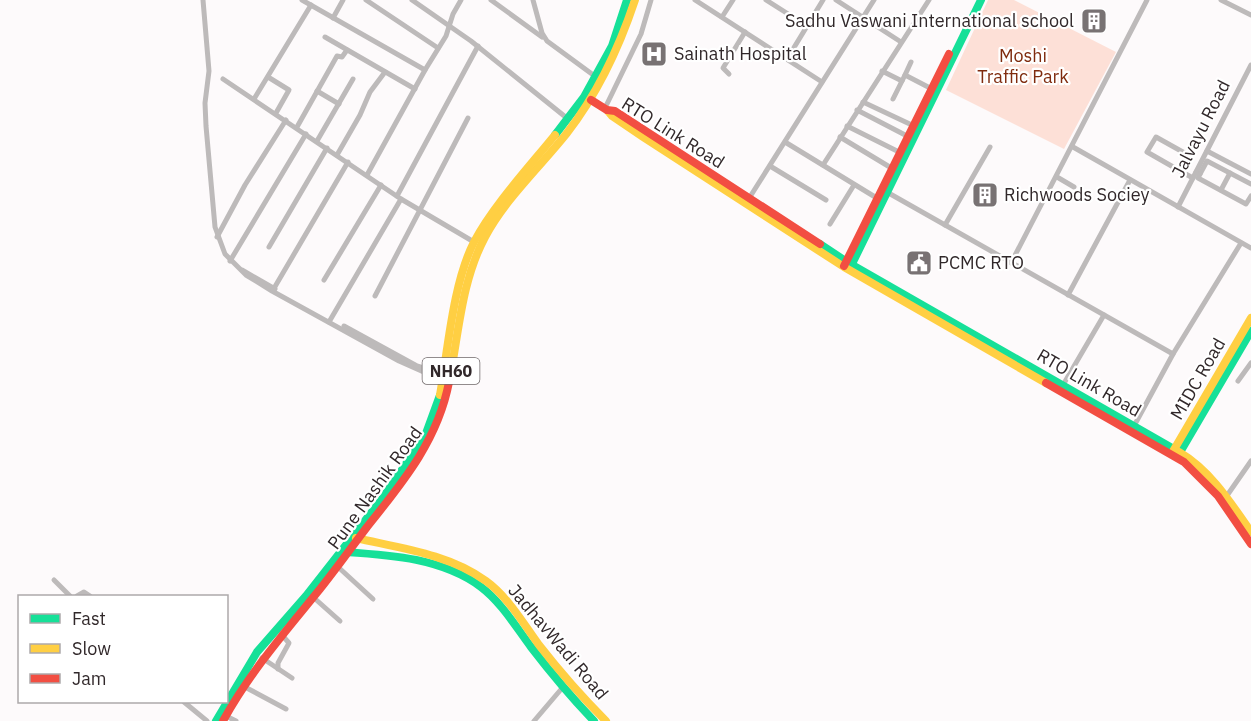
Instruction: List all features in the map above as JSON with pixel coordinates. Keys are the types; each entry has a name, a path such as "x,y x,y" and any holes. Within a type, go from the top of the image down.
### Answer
{"main road":[{"name":"Pune Nashik Road","path":"447,378 455,298 460,277 474,242 504,198 568,119 596,77 612,46 627,0"},
{"name":"Pune Nashik Road","path":"228,700 257,652 345,552 425,436 447,378 463,298 476,254 503,212 591,100 619,47 635,0"},
{"path":"886,192 893,169 976,0"},
{"path":"848,266 981,0"},
{"name":"RTO Link Road","path":"591,100 606,109 620,122 848,266 1193,461 1226,497 1251,532"},
{"name":"RTO Link Road","path":"848,266 1063,385 1176,453 1214,492 1251,544"},
{"name":"MIDC Road","path":"1176,453 1250,320"},
{"name":"MIDC Road","path":"1176,453 1251,331"},
{"name":"JadhavWadi Road","path":"355,538 445,561 472,572 486,581 502,596 565,685 606,721"},
{"name":"JadhavWadi Road","path":"345,552 387,555 424,562 450,570 475,583 494,598 594,721"},
{"name":"Pune Nashik Road","path":"225,719 262,658 313,597 335,564"},
{"name":"Pune Nashik Road","path":"216,721 226,703"}],"street":[{"path":"203,0 209,71 205,113 214,219 218,237 230,261 246,275 399,361 447,378"},
{"path":"302,0 425,70"},
{"path":"333,18 344,0"},
{"path":"366,0 438,48"},
{"path":"412,0 478,46 568,119"},
{"path":"491,0 596,77"},
{"path":"533,0 544,38"},
{"path":"606,109 640,34 651,0"},
{"path":"695,0 822,82"},
{"path":"722,17 733,0"},
{"path":"766,0 807,26"},
{"path":"836,0 901,42"},
{"path":"747,201 874,0"},
{"path":"1011,263 1147,0"},
{"path":"1221,0 1250,12"},
{"path":"367,175 438,48 450,25 458,1"},
{"path":"787,59 821,1"},
{"path":"822,165 926,1"},
{"path":"255,99 311,5"},
{"path":"729,74 723,68 745,32"},
{"path":"325,37 415,89"},
{"path":"330,321 399,197 478,46"},
{"path":"297,127 337,56 342,57 346,50"},
{"path":"893,99 911,63"},
{"name":"Jalvayu Road","path":"1178,207 1248,76 1251,65"},
{"path":"882,71 902,81"},
{"path":"337,154 360,115 370,92 385,72"},
{"path":"905,75 932,89"},
{"path":"268,77 289,90 276,113"},
{"path":"223,79 399,197 474,242"},
{"path":"317,141 353,79"},
{"path":"317,91 339,104"},
{"path":"863,102 914,126"},
{"path":"857,110 909,137"},
{"path":"375,296 468,118"},
{"path":"218,237 245,185 286,120"},
{"path":"847,126 901,153"},
{"path":"230,261 306,134"},
{"path":"840,137 893,169"},
{"path":"1182,172 1190,156 1156,137 1147,152 1182,172 1196,175 1246,204 1251,196"},
{"path":"785,142 881,201"},
{"path":"945,225 990,147"},
{"path":"1073,147 1251,248"},
{"path":"269,247 327,148"},
{"path":"1207,151 1251,174"},
{"path":"1196,175 1208,161 1251,184"},
{"path":"273,290 348,162"},
{"path":"770,166 826,200"},
{"path":"1221,190 1230,173"},
{"path":"1057,177 1074,187"},
{"path":"1068,295 1130,180"},
{"path":"324,280 381,185"},
{"path":"830,224 854,185"},
{"path":"886,192 1173,354"},
{"path":"1134,426 1173,354 1241,243"},
{"path":"1063,385 1104,315"},
{"path":"1238,381 1251,363"},
{"path":"1226,497 1251,460"},
{"path":"335,564 373,599"},
{"path":"54,580 68,595"},
{"path":"313,597 340,621"},
{"path":"278,669 278,663 289,643 281,634"},
{"path":"262,658 292,678"},
{"path":"534,721 565,685"},
{"path":"243,686 286,709"},
{"path":"185,703 207,721"},
{"path":"225,719 236,721"}],"green space":[{"name":"Moshi Traffic Park","path":"988,0 1014,0 1116,52 1064,149 946,90"}],"traffic: fast":[{"path":"555,135 584,97 612,46 627,0"},
{"path":"850,268 981,0"},
{"path":"820,244 847,262 1179,452"},
{"path":"1179,454 1251,331"},
{"path":"228,701 257,652 306,596 382,499 425,436 440,395"},
{"path":"344,552 397,557 433,564 466,577 481,587 502,607 546,666 594,721"},
{"path":"216,721 227,703"}],"traffic: slow":[{"path":"449,382 466,290 485,237 503,209 578,118 615,53 635,0"},
{"path":"607,110 612,116 643,137 844,267 1046,383"},
{"path":"440,395 456,296 474,242 501,201 555,135"},
{"path":"1172,453 1251,318"},
{"path":"1179,452 1201,468 1228,499 1251,532"},
{"path":"356,538 440,558 486,581 508,602 555,665 606,721"}],"traffic: jam":[{"path":"844,266 949,54"},
{"path":"591,100 607,110 615,111 820,244"},
{"path":"223,721 256,669 406,477 437,423 449,382"},
{"path":"1046,383 1184,462 1218,496 1251,544"}],"place":[{"name":"Sadhu Vaswani International school","path":"1094,21"},
{"name":"Sainath Hospital","path":"654,54"},
{"name":"Richwoods Sociey","path":"985,195"},
{"name":"PCMC RTO","path":"919,263"}]}
